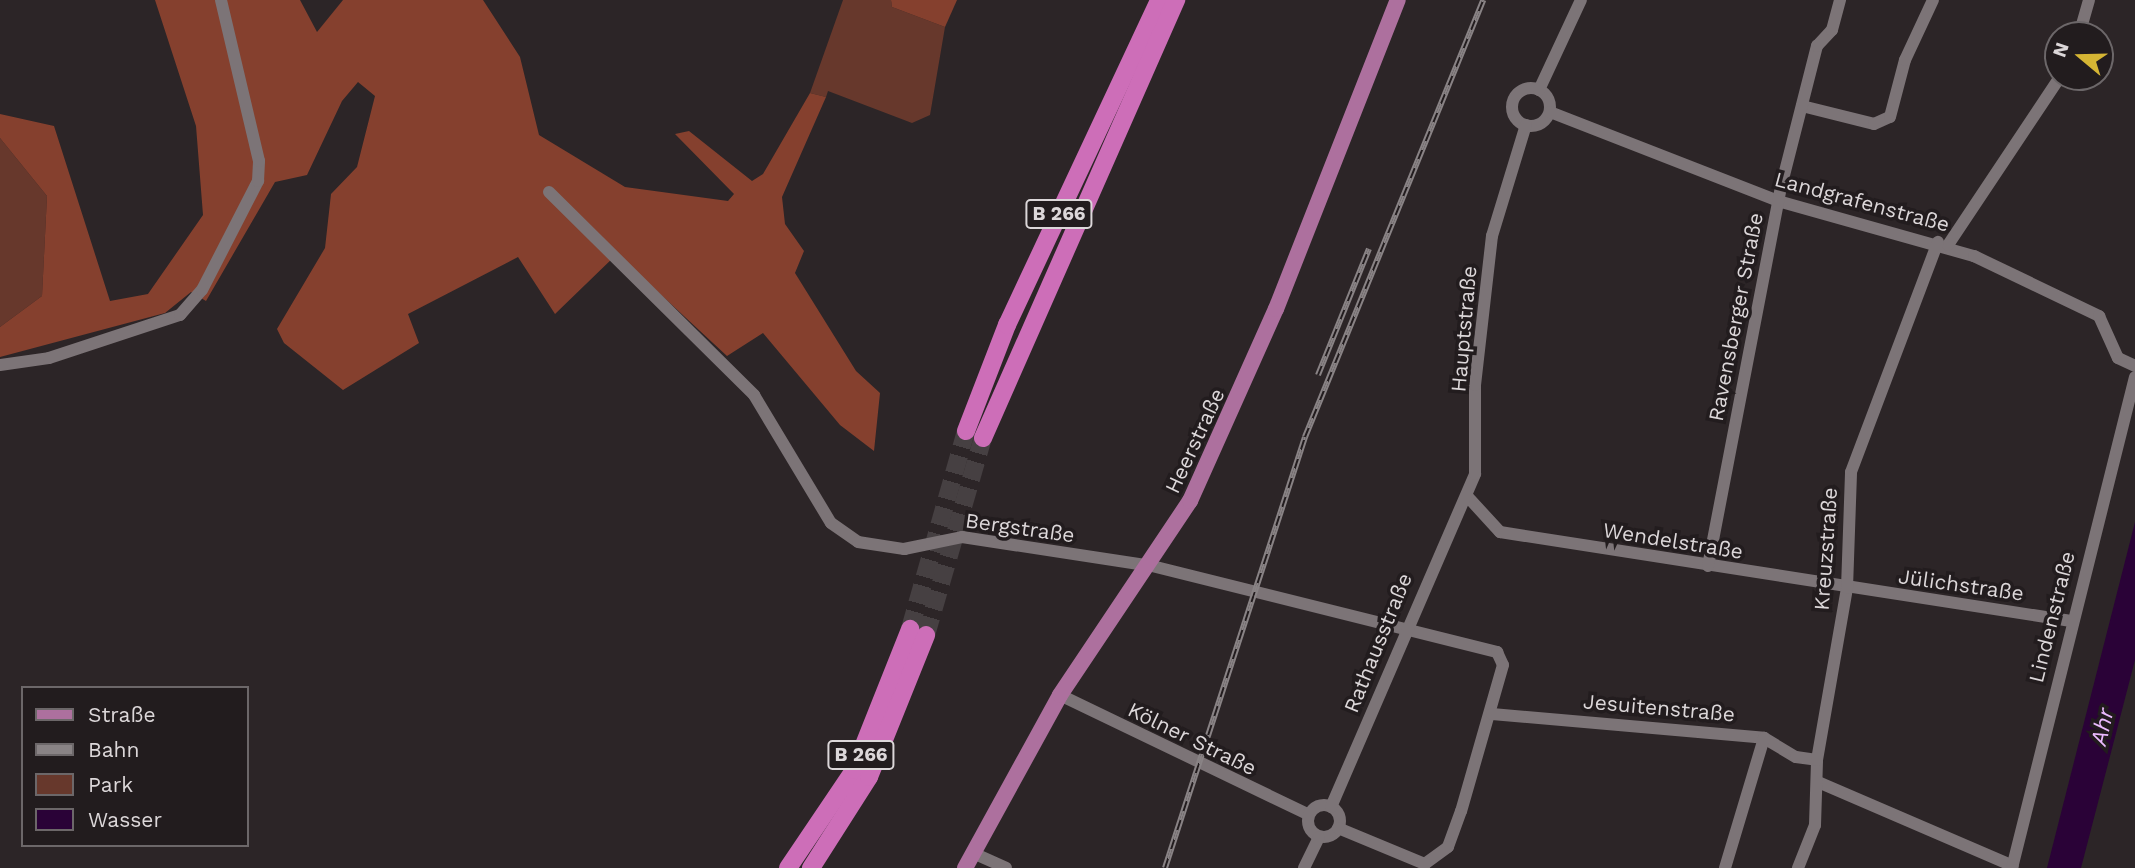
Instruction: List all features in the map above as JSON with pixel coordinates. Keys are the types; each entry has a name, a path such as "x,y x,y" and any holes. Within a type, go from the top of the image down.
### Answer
{"highway":[{"name":"B 266","path":"966,431 1007,325 1159,0"},
{"name":"B 266","path":"983,438 1176,0"},
{"name":"B 266","path":"788,868 853,770 918,632 869,777 811,868"}],"main road":[{"name":"Heerstraße","path":"969,861 1060,695 1152,566 1226,429 1398,0"}],"street":[{"path":"0,365 49,358 180,315 202,290 258,171 221,0"},
{"path":"1539,90 1581,0"},
{"name":"Ravensberger Straße","path":"1707,566 1778,201 1817,46 1834,24 1840,0"},
{"path":"1802,106 1874,124 1890,117 1905,60 1933,0"},
{"path":"2083,21 2089,0"},
{"path":"1524,89 1539,90 1550,112 1540,124 1526,125 1514,116 1514,99 1524,89"},
{"name":"Kreuzstraße","path":"1798,868 1815,825 1817,760 1847,588 1852,472 1943,244 2050,91"},
{"name":"Landgrafenstraße","path":"1550,112 1778,201 1943,244 2099,316 2118,358 2135,366"},
{"name":"Hauptstraße","path":"1466,496 1478,461 1475,384 1492,236 1526,125"},
{"name":"Bergstraße","path":"549,192 754,395 831,523 858,542 904,549 962,537 1152,566 1406,626 1493,650 1503,665 1492,714"},
{"name":"Lindenstraße","path":"2012,867 2071,621 2135,377"},
{"name":"Wendelstraße","path":"1466,496 1481,506 1493,529 1847,588"},
{"name":"Rathausstraße","path":"1331,807 1406,626 1466,496"},
{"name":"Jülichstraße","path":"1847,588 2071,621"},
{"name":"Kölner Straße","path":"1060,695 1309,815"},
{"path":"1304,868 1319,836 1338,828 1426,866 1448,846 1492,714"},
{"name":"Jesuitenstraße","path":"1492,714 1764,738 1796,757 1817,760"},
{"path":"1725,868 1764,738"},
{"path":"1818,782 2012,867"},
{"path":"1319,836 1310,828 1309,815 1316,807 1331,807 1338,828"},
{"path":"969,861 1006,868"}],"green space":[{"path":"843,0 891,0 892,7 945,27 930,115 912,123 828,91 826,97 810,93"},
{"path":"0,138 47,196 42,296 0,327"}],"shaded area":[{"path":"155,0 300,0 317,32 343,0 483,0 520,57 539,135 625,187 728,201 734,194 675,134 689,131 752,181 763,174 810,93 826,97 782,197 785,224 804,251 795,273 856,371 880,393 874,451 840,425 763,333 727,356 617,254 555,314 518,257 408,314 419,343 343,390 284,343 277,329 325,248 331,194 357,167 375,96 358,82 342,101 307,175 275,182 206,301 191,292 165,313 0,357 0,327 42,296 47,196 0,138 0,114 54,126 110,301 148,294 203,215 196,126"},
{"path":"891,0 957,0 945,27 892,7"}],"water":[{"name":"Ahr","path":"2135,522 2135,660 2081,868 2047,868"}],"tunnel":[{"path":"910,629 966,431"},
{"path":"926,635 983,438"}],"railway":[{"path":"1165,868 1305,437 1483,0"},
{"path":"1318,375 1369,249"}]}
